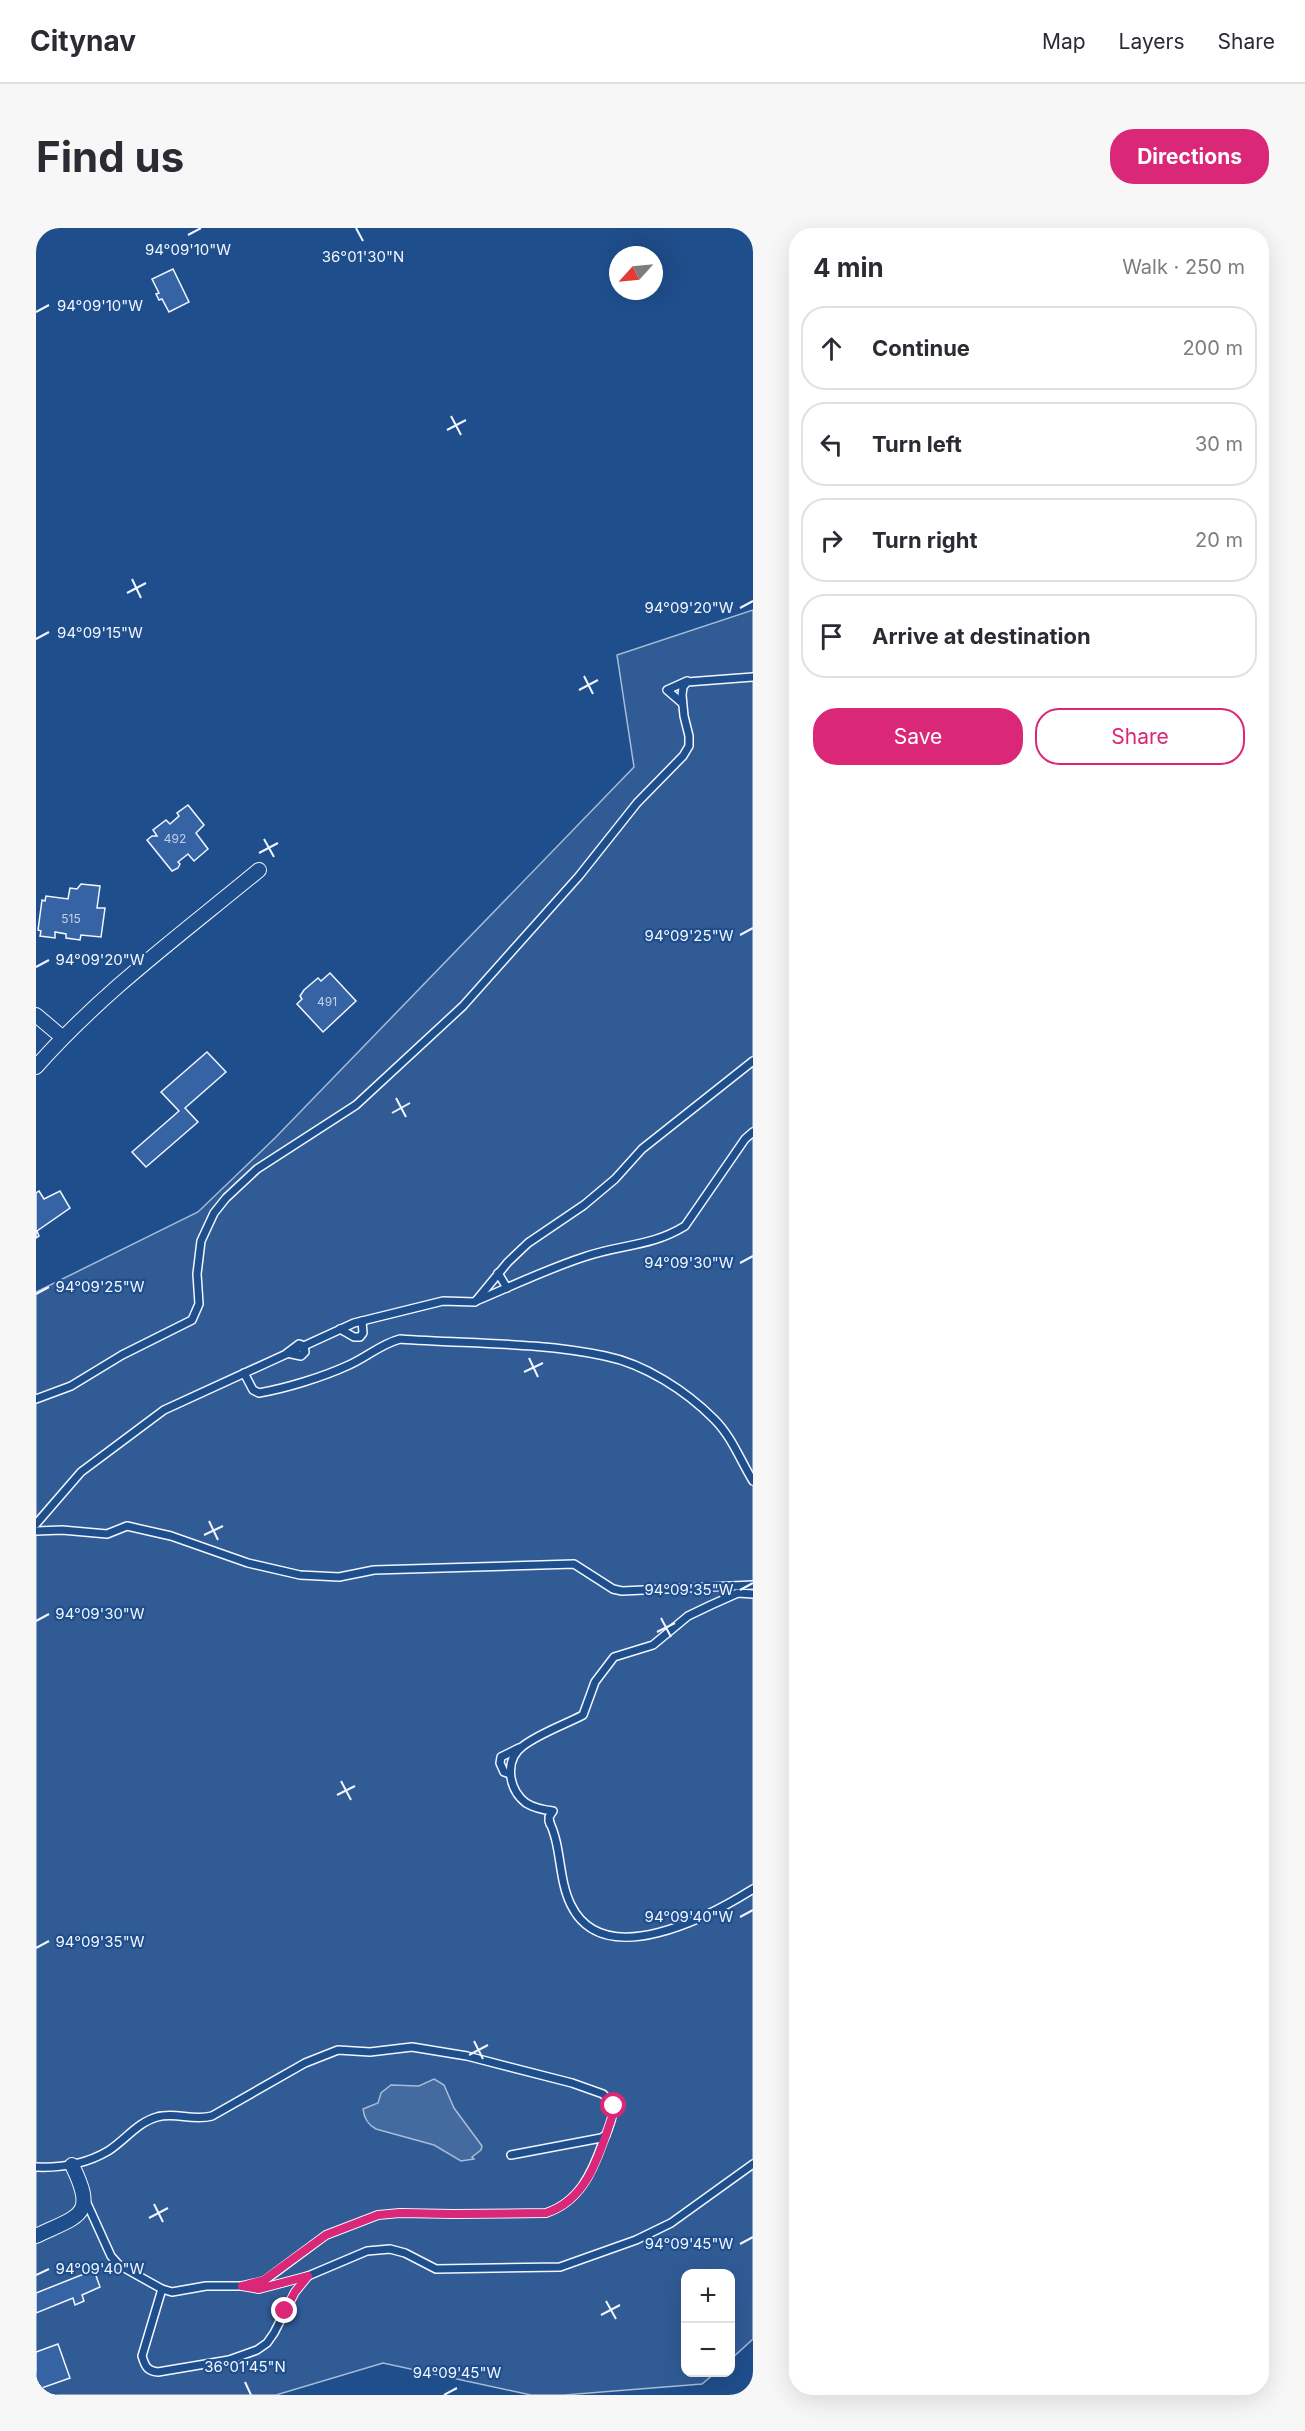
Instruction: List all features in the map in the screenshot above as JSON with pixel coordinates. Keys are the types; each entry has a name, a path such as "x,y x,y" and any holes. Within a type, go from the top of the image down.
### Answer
{"street":[{"path":"36,1067 62,1037 104,999 259,870"},
{"path":"36,1015 62,1037"},
{"path":"36,2236 73,2218 81,2211 85,2200 84,2189 72,2165"}],"lane":[{"path":"682,702 667,690 684,681 753,677"},
{"path":"36,1399 71,1386 122,1355 192,1320 199,1304 197,1274 201,1241 214,1213 257,1168 356,1105 475,994 579,876 637,803 683,756 689,747 689,736 682,702 683,687 687,682 693,681"},
{"path":"475,1302 498,1273 528,1242 584,1205 615,1179 642,1149 753,1061"},
{"path":"36,1524 81,1472 164,1410 287,1353 362,1321 443,1301 475,1302 549,1269 623,1246 651,1243 678,1230 685,1226 745,1139 753,1132"},
{"path":"498,1273 507,1288"},
{"path":"340,1329 354,1337 360,1337 363,1333 362,1321"},
{"path":"244,1373 253,1390 259,1393 273,1391 347,1366 386,1343 400,1339 510,1345 606,1356 641,1368 679,1390 714,1419 736,1448 753,1481"},
{"path":"36,1531 62,1530 107,1534 127,1526 171,1536 248,1563 300,1575 339,1576 374,1570 574,1564 614,1589 622,1591 753,1585"},
{"path":"510,1774 504,1772 500,1763 501,1757 583,1715 595,1682 614,1657 653,1645 688,1616 711,1605 738,1593 753,1594"},
{"path":"523,1746 514,1756 510,1774 515,1791 526,1803 553,1811 549,1817 563,1886 571,1905 585,1924 607,1934 631,1936 655,1934 704,1917 753,1889"},
{"path":"36,2168 72,2165 107,2152 154,2117 164,2115 194,2119 212,2116 305,2063 338,2050 370,2052 412,2047 438,2050 572,2083 603,2094 614,2106 606,2135 588,2179 575,2195 557,2209 546,2213 378,2215 326,2235 264,2280 242,2286"},
{"path":"511,2155 606,2135"},
{"path":"590,2140 596,2143 600,2151"},
{"path":"158,2301 165,2294 206,2286 242,2286 259,2289 308,2276 367,2251 390,2249 405,2253 436,2269 560,2267 636,2240 671,2223 753,2164"},
{"path":"85,2200 111,2256 119,2265 162,2289 172,2292"},
{"path":"162,2289 142,2356 145,2366 150,2371 158,2372 229,2360 258,2350 274,2333 295,2292 308,2276"}],"shaded area":[{"path":"753,610 753,2339 735,2355 735,2269 681,2269 681,2377 710,2377 702,2384 564,2395 531,2395 383,2363 276,2395 36,2395 36,1292 198,1212 275,1138 634,767 617,655"},
{"path":"434,2079 444,2085 454,2108 482,2146 481,2150 472,2157 474,2159 461,2161 434,2145 376,2129 365,2118 363,2109 378,2103 381,2093 391,2085 419,2086"}],"building":[{"path":"173,269 189,302 169,312 162,299 159,300 156,294 159,293 152,279"},
{"path":"188,805 204,825 196,833 208,849 194,861 188,854 178,862 180,864 178,868 172,871 147,840 152,836 157,836 153,830 166,820 170,824 179,816 177,813"},
{"path":"81,884 100,886 97,908 105,908 101,937 81,935 80,940 66,938 66,934 55,932 55,938 40,936 41,931 38,930 42,900 45,901 46,896 68,899 70,888 77,889"},
{"path":"330,973 356,1001 323,1032 297,1004 302,999 300,996 304,990 318,978 321,981"},
{"path":"207,1052 226,1072 185,1108 198,1122 146,1167 132,1152 179,1111 161,1092"},
{"path":"39,1191 44,1199 60,1191 70,1208 37,1231 39,1236 36,1238 36,1193"},
{"path":"94,2270 100,2287 82,2295 84,2301 75,2305 73,2298 36,2313 36,2293"},
{"path":"58,2344 70,2378 36,2390 36,2352"}],"route":[{"path":"285,2311 295,2292 308,2276 259,2289 242,2286 264,2280 288,2265 326,2235 350,2225 378,2215 400,2213 546,2213 557,2209 575,2195 588,2179 600,2151 614,2106"}]}
